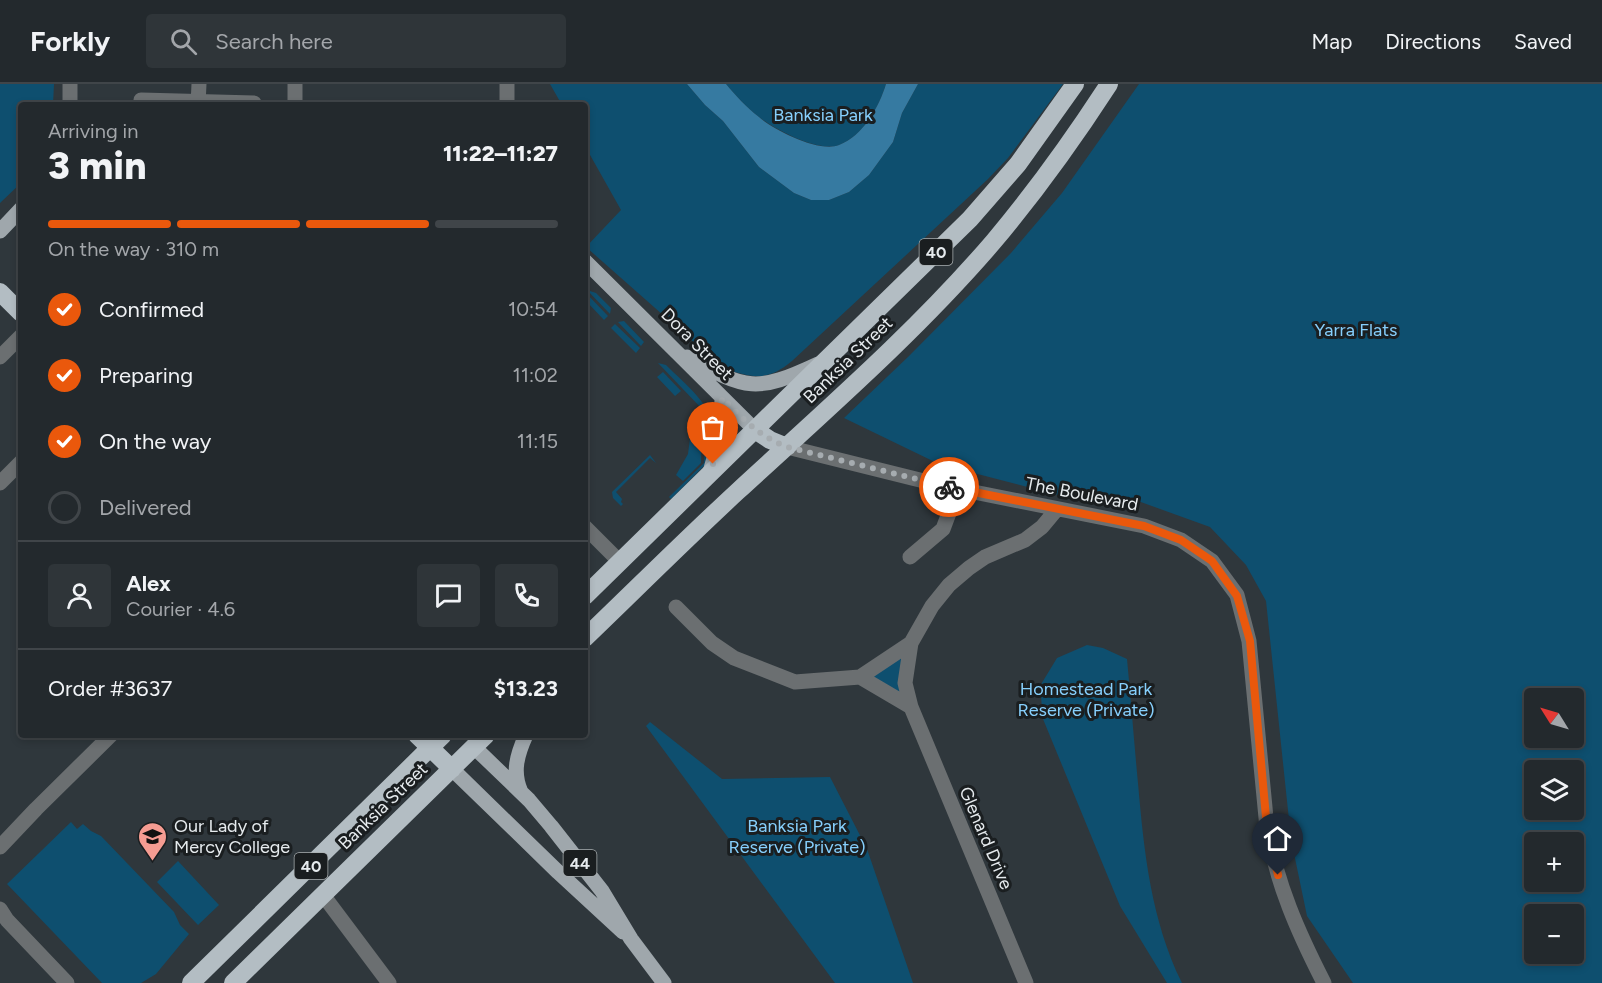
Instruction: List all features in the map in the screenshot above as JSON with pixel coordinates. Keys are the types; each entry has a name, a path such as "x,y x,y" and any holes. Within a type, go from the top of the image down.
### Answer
{"highway":[{"name":"Banksia Street","path":"588,593 993,194 1028,151 1075,84"},
{"name":"Banksia Street","path":"588,635 715,512 896,343 993,242 1057,160 1109,84"},
{"path":"0,292 18,310"},
{"name":"Dora Street","path":"755,430 787,447"},
{"name":"44","path":"420,738 452,769"},
{"name":"Banksia Street","path":"191,983 440,738"},
{"name":"Banksia Street","path":"233,983 452,769 474,739"}],"main road":[{"path":"0,231 18,212"},
{"name":"Dora Street","path":"588,267 755,430"},
{"path":"672,348 726,378 752,384 781,380 825,360"},
{"path":"709,475 720,444 722,398"},
{"path":"521,792 516,778 516,763 525,738"},
{"name":"44","path":"474,739 551,826 602,891 631,939 664,983"},
{"name":"44","path":"452,769 631,939"}],"street":[{"path":"70,84 70,102"},
{"path":"198,102 199,84"},
{"path":"295,84 295,102"},
{"path":"507,84 507,102"},
{"path":"141,100 179,102"},
{"path":"0,357 18,339"},
{"name":"The Boulevard","path":"787,447 944,486 1144,526 1181,540 1212,561 1237,596 1250,641 1267,828 1272,857 1289,910 1324,983"},
{"path":"0,483 18,465"},
{"path":"910,557 943,529 949,513 944,486"},
{"path":"1025,540 1033,520 1027,503"},
{"name":"Glenard Drive","path":"1026,983 911,708 905,683 911,643 932,606 956,579 985,557 1025,540 1042,527 1057,509"},
{"path":"588,530 620,562"},
{"path":"676,607 712,643 734,658 795,682 860,678 911,708"},
{"name":"Glenard Drive","path":"860,678 911,643"},
{"path":"0,847 108,738"},
{"path":"323,895 389,983"},
{"path":"2,915 67,983"}],"green space":[{"path":"0,84 54,84 53,102 18,102 18,186 0,203"},
{"path":"550,84 687,84 723,121 759,167 794,193 811,200 829,200 849,192 869,175 893,142 902,113 918,84 1063,84 1008,158 988,179 792,361 775,372 759,376 723,368 588,249 588,245 621,210 588,151 588,102 560,102"},
{"name":"Banksia Park","path":"726,84 886,84 879,102 863,128 848,141 830,147 809,143 775,128 750,109"},
{"name":"Yarra Flats","path":"1139,84 1602,84 1602,983 1353,983 1307,916 1291,839 1266,601 1246,565 1210,527 1138,501 1074,499 939,464 844,418 1011,253 1062,193"},
{"path":"588,290 596,293 611,308 610,314"},
{"path":"588,295 608,316 604,320 588,303"},
{"path":"624,321 644,342 641,346 618,322"},
{"path":"615,324 640,348 636,353 611,328"},
{"path":"658,363 666,365 703,403 716,431 705,432 704,411"},
{"path":"663,372 681,391 675,396 657,377"},
{"path":"702,426 701,463 683,481 676,475 688,454 691,430"},
{"path":"705,434 716,434 706,464 671,499 669,497 704,463"},
{"path":"650,455 656,463 650,458 616,492 622,499 621,506 613,498 612,492"},
{"name":"Homestead Park Reserve (Private)","path":"1087,645 1103,648 1127,659 1146,860 1163,935 1182,983 1167,983 1120,906 1043,719 1040,686 1057,658"},
{"path":"906,649 906,702 866,677"},
{"name":"Banksia Park Reserve (Private)","path":"650,722 722,779 830,777 867,849 913,983 835,983 646,726"},
{"path":"71,822 77,829 83,824 101,836 174,912 180,925 189,934 156,974 141,983 102,983 7,884"},
{"path":"178,861 219,905 198,925 157,882"}],"shaded area":[{"path":"687,84 726,84 750,109 775,128 797,139 830,147 848,141 863,128 879,102 886,84 918,84 902,113 893,142 869,175 849,192 829,200 811,200 794,193 759,167 723,121"}],"way so far":[{"path":"713,464 721,434 722,398 755,430 787,447 949,487"}],"place":[{"name":"Our Lady of Mercy College","path":"153,862"}],"route":[{"path":"949,487 1144,526 1181,540 1212,561 1237,596 1250,641 1267,828 1278,875"}]}
